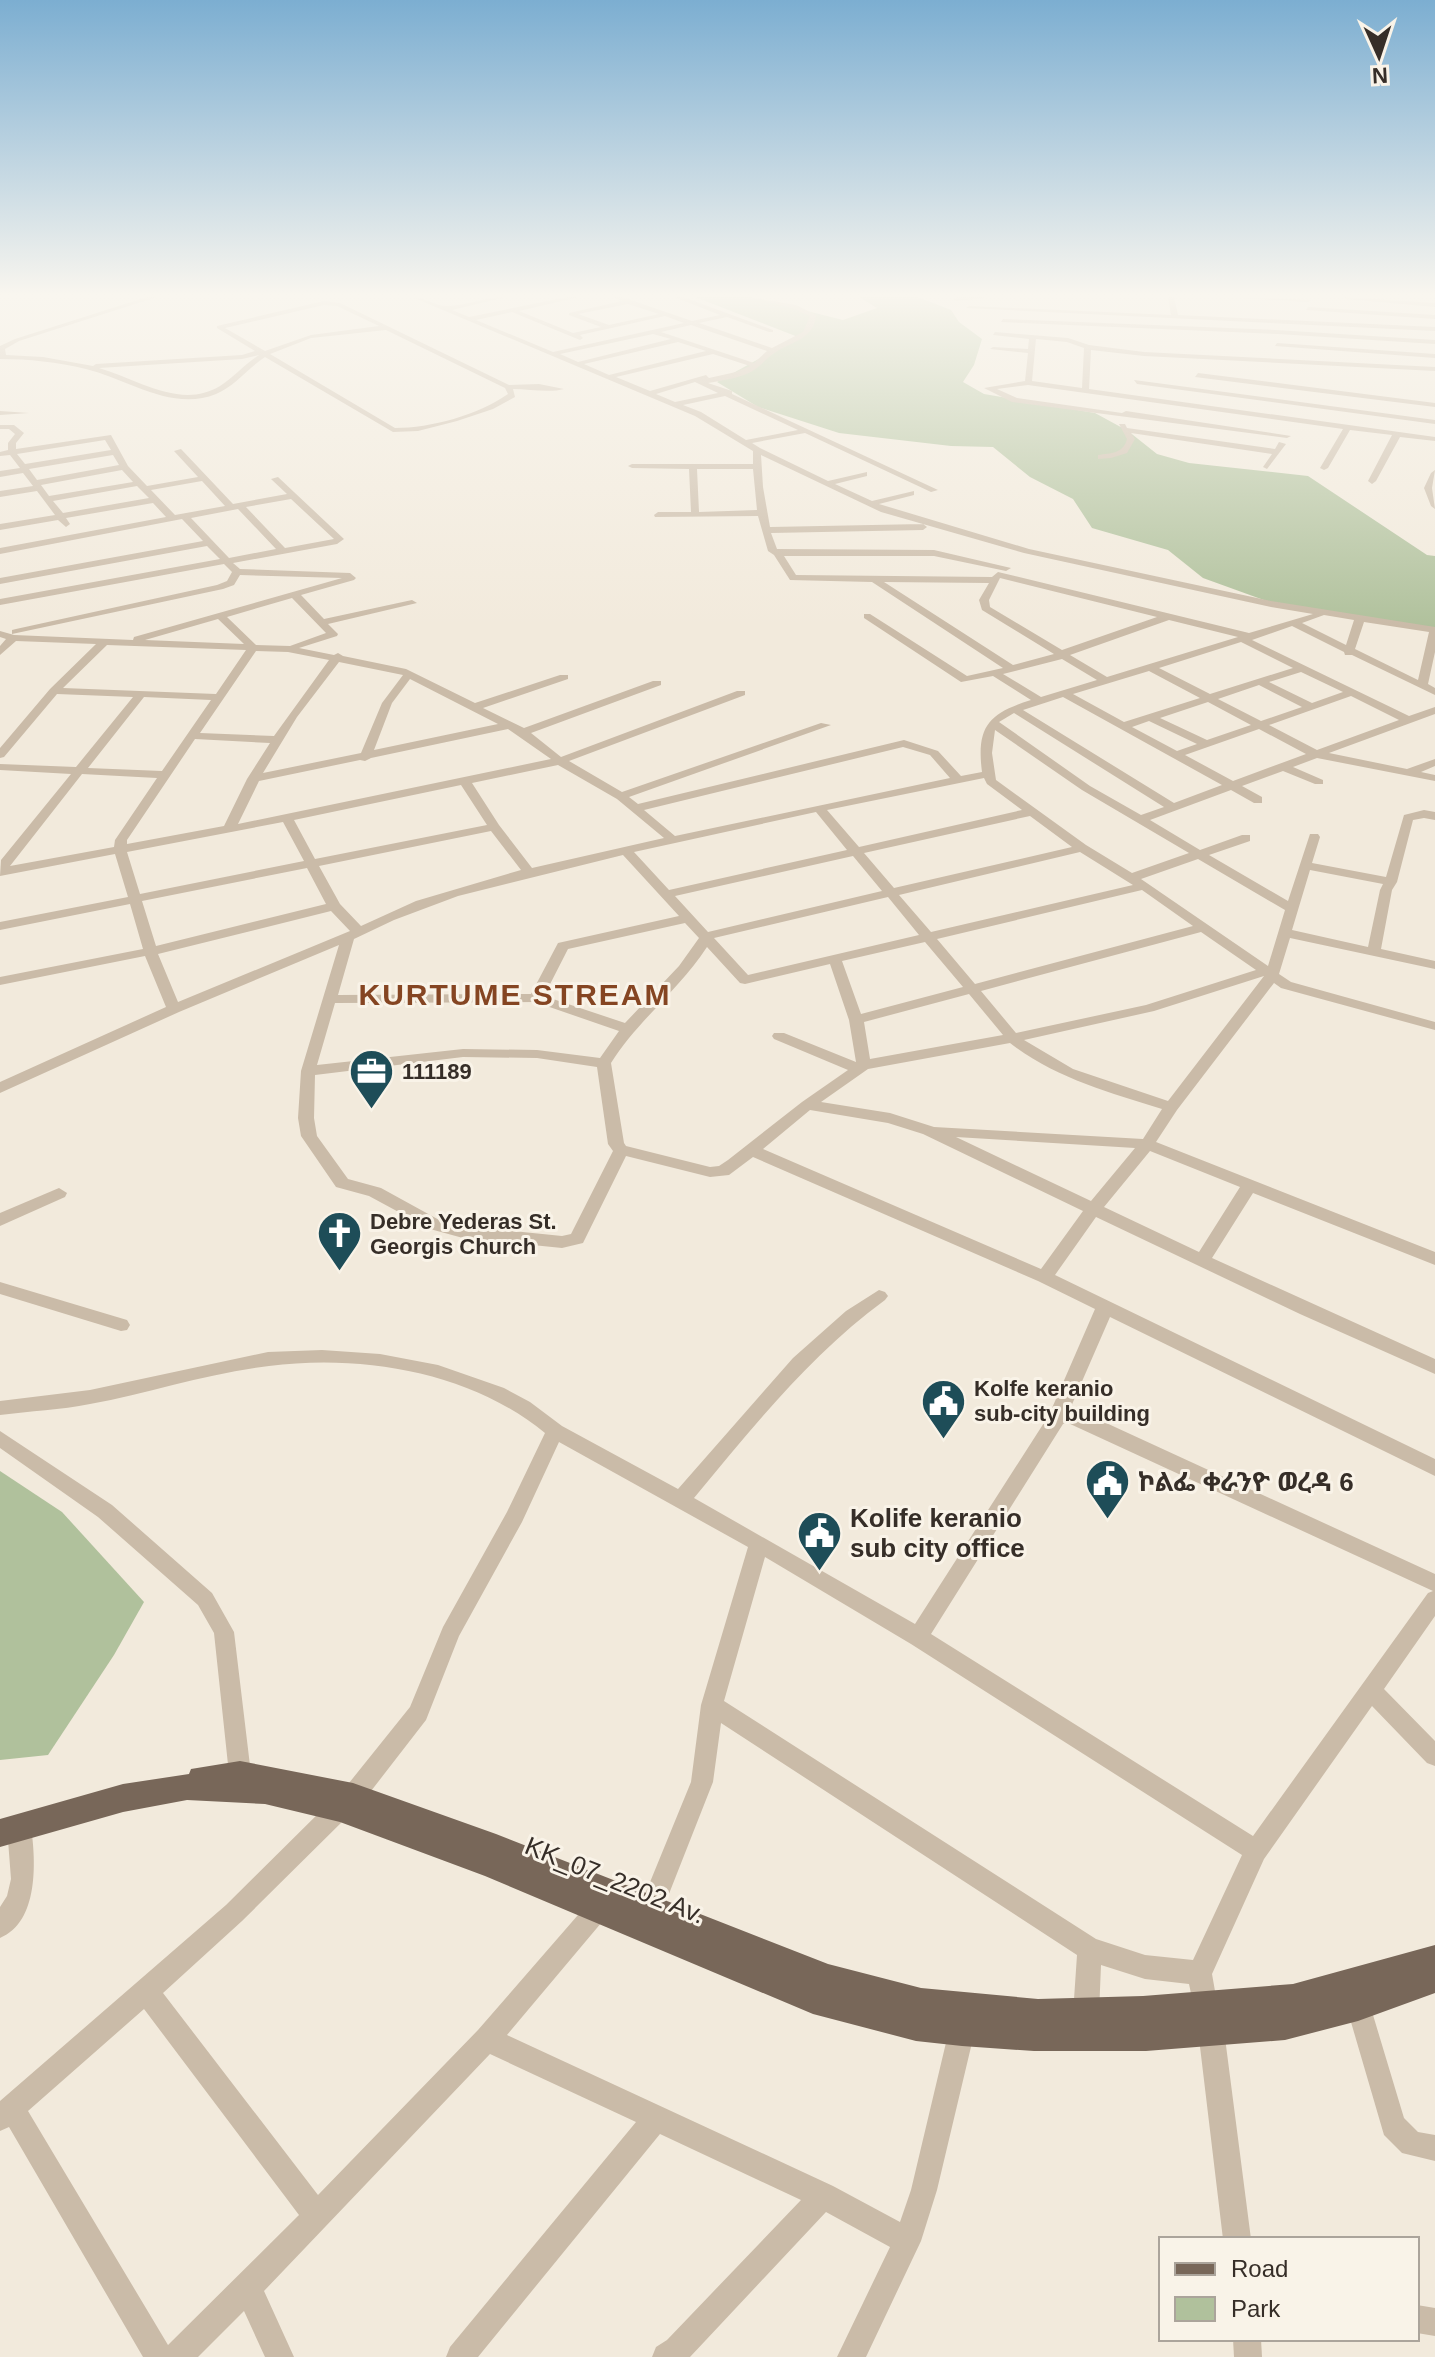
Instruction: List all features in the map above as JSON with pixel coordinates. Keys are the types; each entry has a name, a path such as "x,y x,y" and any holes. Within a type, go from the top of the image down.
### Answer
{"main road":[{"path":"6,1828 136,1786 240,1774 346,1802 496,1848 828,1979 921,2004 1038,2015 1086,2014 1285,2024 1358,2005 1435,1978"},
{"name":"KK_07_2202 Av.","path":"6,1828 123,1798 187,1787 265,1791 346,1802 813,1998 916,2025 962,2030 1146,2035 1208,2019"},
{"path":"1208,2019 1293,2000 1435,1960"}],"street":[{"path":"353,407 383,425 401,431 420,430 486,407"},
{"path":"678,407 825,484 923,525 1027,551 1303,610 1435,630 1422,686"},
{"path":"757,407 934,490"},
{"path":"1069,407 1287,436"},
{"path":"1101,457 1125,451 1131,439 1119,421 1128,407"},
{"path":"1199,407 1435,439"},
{"path":"1324,407 1435,422"},
{"path":"0,413 25,413"},
{"path":"1267,467 1300,421"},
{"path":"0,427 11,427 20,433 12,443 12,452 76,538"},
{"path":"1324,468 1348,427"},
{"path":"1125,430 1277,452"},
{"path":"747,442 805,431"},
{"path":"1372,481 1397,434"},
{"path":"0,454 108,437 124,467 173,519"},
{"path":"757,450 762,513 773,551 934,553 999,575 1169,616 1247,639 1299,669 1408,720"},
{"path":"178,451 283,551"},
{"path":"0,474 114,452"},
{"path":"632,466 756,467"},
{"path":"0,494 124,467"},
{"path":"693,467 695,513"},
{"path":"1435,473 1428,488 1435,506"},
{"path":"825,484 864,474"},
{"path":"47,499 203,478"},
{"path":"0,602 339,539 275,479"},
{"path":"870,504 911,493"},
{"path":"0,551 292,496"},
{"path":"0,527 155,500"},
{"path":"658,515 762,513"},
{"path":"129,642 296,596 304,590 351,577 237,572 184,516"},
{"path":"765,530 923,525"},
{"path":"923,525 934,553"},
{"path":"0,581 207,543"},
{"path":"1027,551 999,575 984,600 985,608 1106,681"},
{"path":"778,553 793,578 897,580 999,575"},
{"path":"894,554 897,580"},
{"path":"5,636 220,587 231,583 237,572"},
{"path":"874,580 1012,669"},
{"path":"288,649 331,636 333,632 296,596"},
{"path":"322,622 412,603"},
{"path":"1293,623 1303,610"},
{"path":"1326,613 1014,709 993,723 989,734 987,774 991,782 1082,848 1144,886 1286,985 1435,1026"},
{"path":"219,615 253,647"},
{"path":"867,616 960,678 974,679 1060,655 1169,616"},
{"path":"1349,653 1360,618"},
{"path":"1293,623 1349,653 1435,692"},
{"path":"5,636 288,649 338,656 409,674 523,732 560,761 621,796 672,839"},
{"path":"0,652 5,636"},
{"path":"0,755 54,691 104,642"},
{"path":"174,1009 156,970 120,849 121,840 253,647"},
{"path":"229,829 253,779 304,697 338,656"},
{"path":"1152,668 1315,754 1435,778"},
{"path":"1123,726 1299,669"},
{"path":"995,673 1039,701"},
{"path":"365,758 387,703 409,674"},
{"path":"475,707 564,677"},
{"path":"1258,681 1311,707"},
{"path":"523,732 657,683"},
{"path":"54,691 221,697"},
{"path":"1,872 466,783 560,761 741,693"},
{"path":"1175,755 1351,693"},
{"path":"1065,694 1258,800"},
{"path":"1,872 5,863 140,695"},
{"path":"1014,709 1172,807"},
{"path":"1140,820 1435,710"},
{"path":"1149,717 1207,744"},
{"path":"993,723 1086,788 1291,908"},
{"path":"253,779 365,758 509,725"},
{"path":"621,796 825,725"},
{"path":"193,736 277,740"},
{"path":"636,808 904,743 934,753 958,780"},
{"path":"1406,773 1435,762"},
{"path":"1282,766 1319,782"},
{"path":"0,767 165,775"},
{"path":"0,1088 174,1009 354,935 386,918 529,872 987,774"},
{"path":"466,783 494,827 529,872"},
{"path":"819,808 1013,1038 1030,1054 1064,1071 1171,1107"},
{"path":"667,894 1031,812"},
{"path":"1374,952 1386,890 1391,882 1408,818 1414,815 1435,816"},
{"path":"287,818 334,906 354,935"},
{"path":"0,926 494,827"},
{"path":"1044,1277 1093,1209 1147,1144 1268,974 1285,933 1314,837"},
{"path":"1130,878 1246,838"},
{"path":"1082,848 707,936 696,956 648,1003 604,1063 616,1144 621,1150 710,1172 723,1171 860,1067 1149,1008 1268,974"},
{"path":"625,850 745,980 1144,886"},
{"path":"1304,865 1391,882"},
{"path":"0,981 152,951 334,906"},
{"path":"536,998 563,946 690,918"},
{"path":"856,1020 1204,927"},
{"path":"1285,933 1435,965"},
{"path":"354,935 329,999 308,1071 306,1118 309,1136 342,1183 375,1192 436,1225 463,1232 562,1242 577,1239 621,1150"},
{"path":"835,960 856,1020 860,1067"},
{"path":"329,999 536,998 627,1029"},
{"path":"779,1036 860,1067"},
{"path":"308,1071 463,1053 537,1054 604,1063"},
{"path":"807,1105 876,1115 928,1130 1202,1261 1435,1367"},
{"path":"928,1130 1147,1144 1435,1259"},
{"path":"751,1150 1044,1277 1435,1468"},
{"path":"1202,1261 1250,1185"},
{"path":"0,1220 59,1193"},
{"path":"0,1288 59,1309 121,1325"},
{"path":"681,1499 786,1379 849,1315 879,1296"},
{"path":"918,1637 1057,1418 1105,1307"},
{"path":"0,1408 89,1397 178,1375 270,1358 341,1356 435,1372 488,1389 531,1411 555,1431 759,1543 918,1637 1256,1851"},
{"path":"1057,1418 1068,1416 1084,1421 1435,1583"},
{"path":"159,2357 6,2113 234,1913 346,1802 418,1713 450,1633 515,1516 555,1431"},
{"path":"0,1438 105,1511 205,1599 224,1632 240,1774"},
{"path":"651,1909 702,1782 712,1705 759,1543"},
{"path":"1237,2237 1200,1973 1256,1851 1435,1599"},
{"path":"1370,1689 1435,1756"},
{"path":"712,1705 1090,1949 1145,1967 1200,1973"},
{"path":"0,1926 21,1892 26,1868 6,1828"},
{"path":"177,2357 248,2288 487,2039 599,1908"},
{"path":"1086,2014 1090,1949"},
{"path":"146,1991 316,2215"},
{"path":"1358,2005 1393,2126 1411,2144 1435,2148"},
{"path":"851,2357 907,2241 924,2190 962,2030"},
{"path":"487,2039 823,2196 907,2241"},
{"path":"460,2357 657,2117"},
{"path":"666,2357 677,2350 823,2196"},
{"path":"248,2288 280,2357"}],"green space":[{"path":"758,407 1060,407 1095,413 1128,431 1157,454 1189,463 1308,476 1427,555 1435,556 1435,632 1286,608 1203,578 1168,550 1092,528 1073,499 1030,477 993,447 951,446 839,433"},
{"path":"0,1471 62,1512 144,1602 114,1655 48,1755 0,1760"}],"place":[{"name":"111189","path":"371,1110"},
{"name":"Debre Yederas St. Georgis Church","path":"339,1273"},
{"name":"Kolfe keranio sub-city building","path":"943,1440"},
{"name":"ኮልፌ ቀራንዮ ወረዳ 6","path":"1107,1521"},
{"name":"Kolife keranio sub city office","path":"819,1572"}],"district":[{"name":"KURTUME STREAM","path":"515,994"}]}
